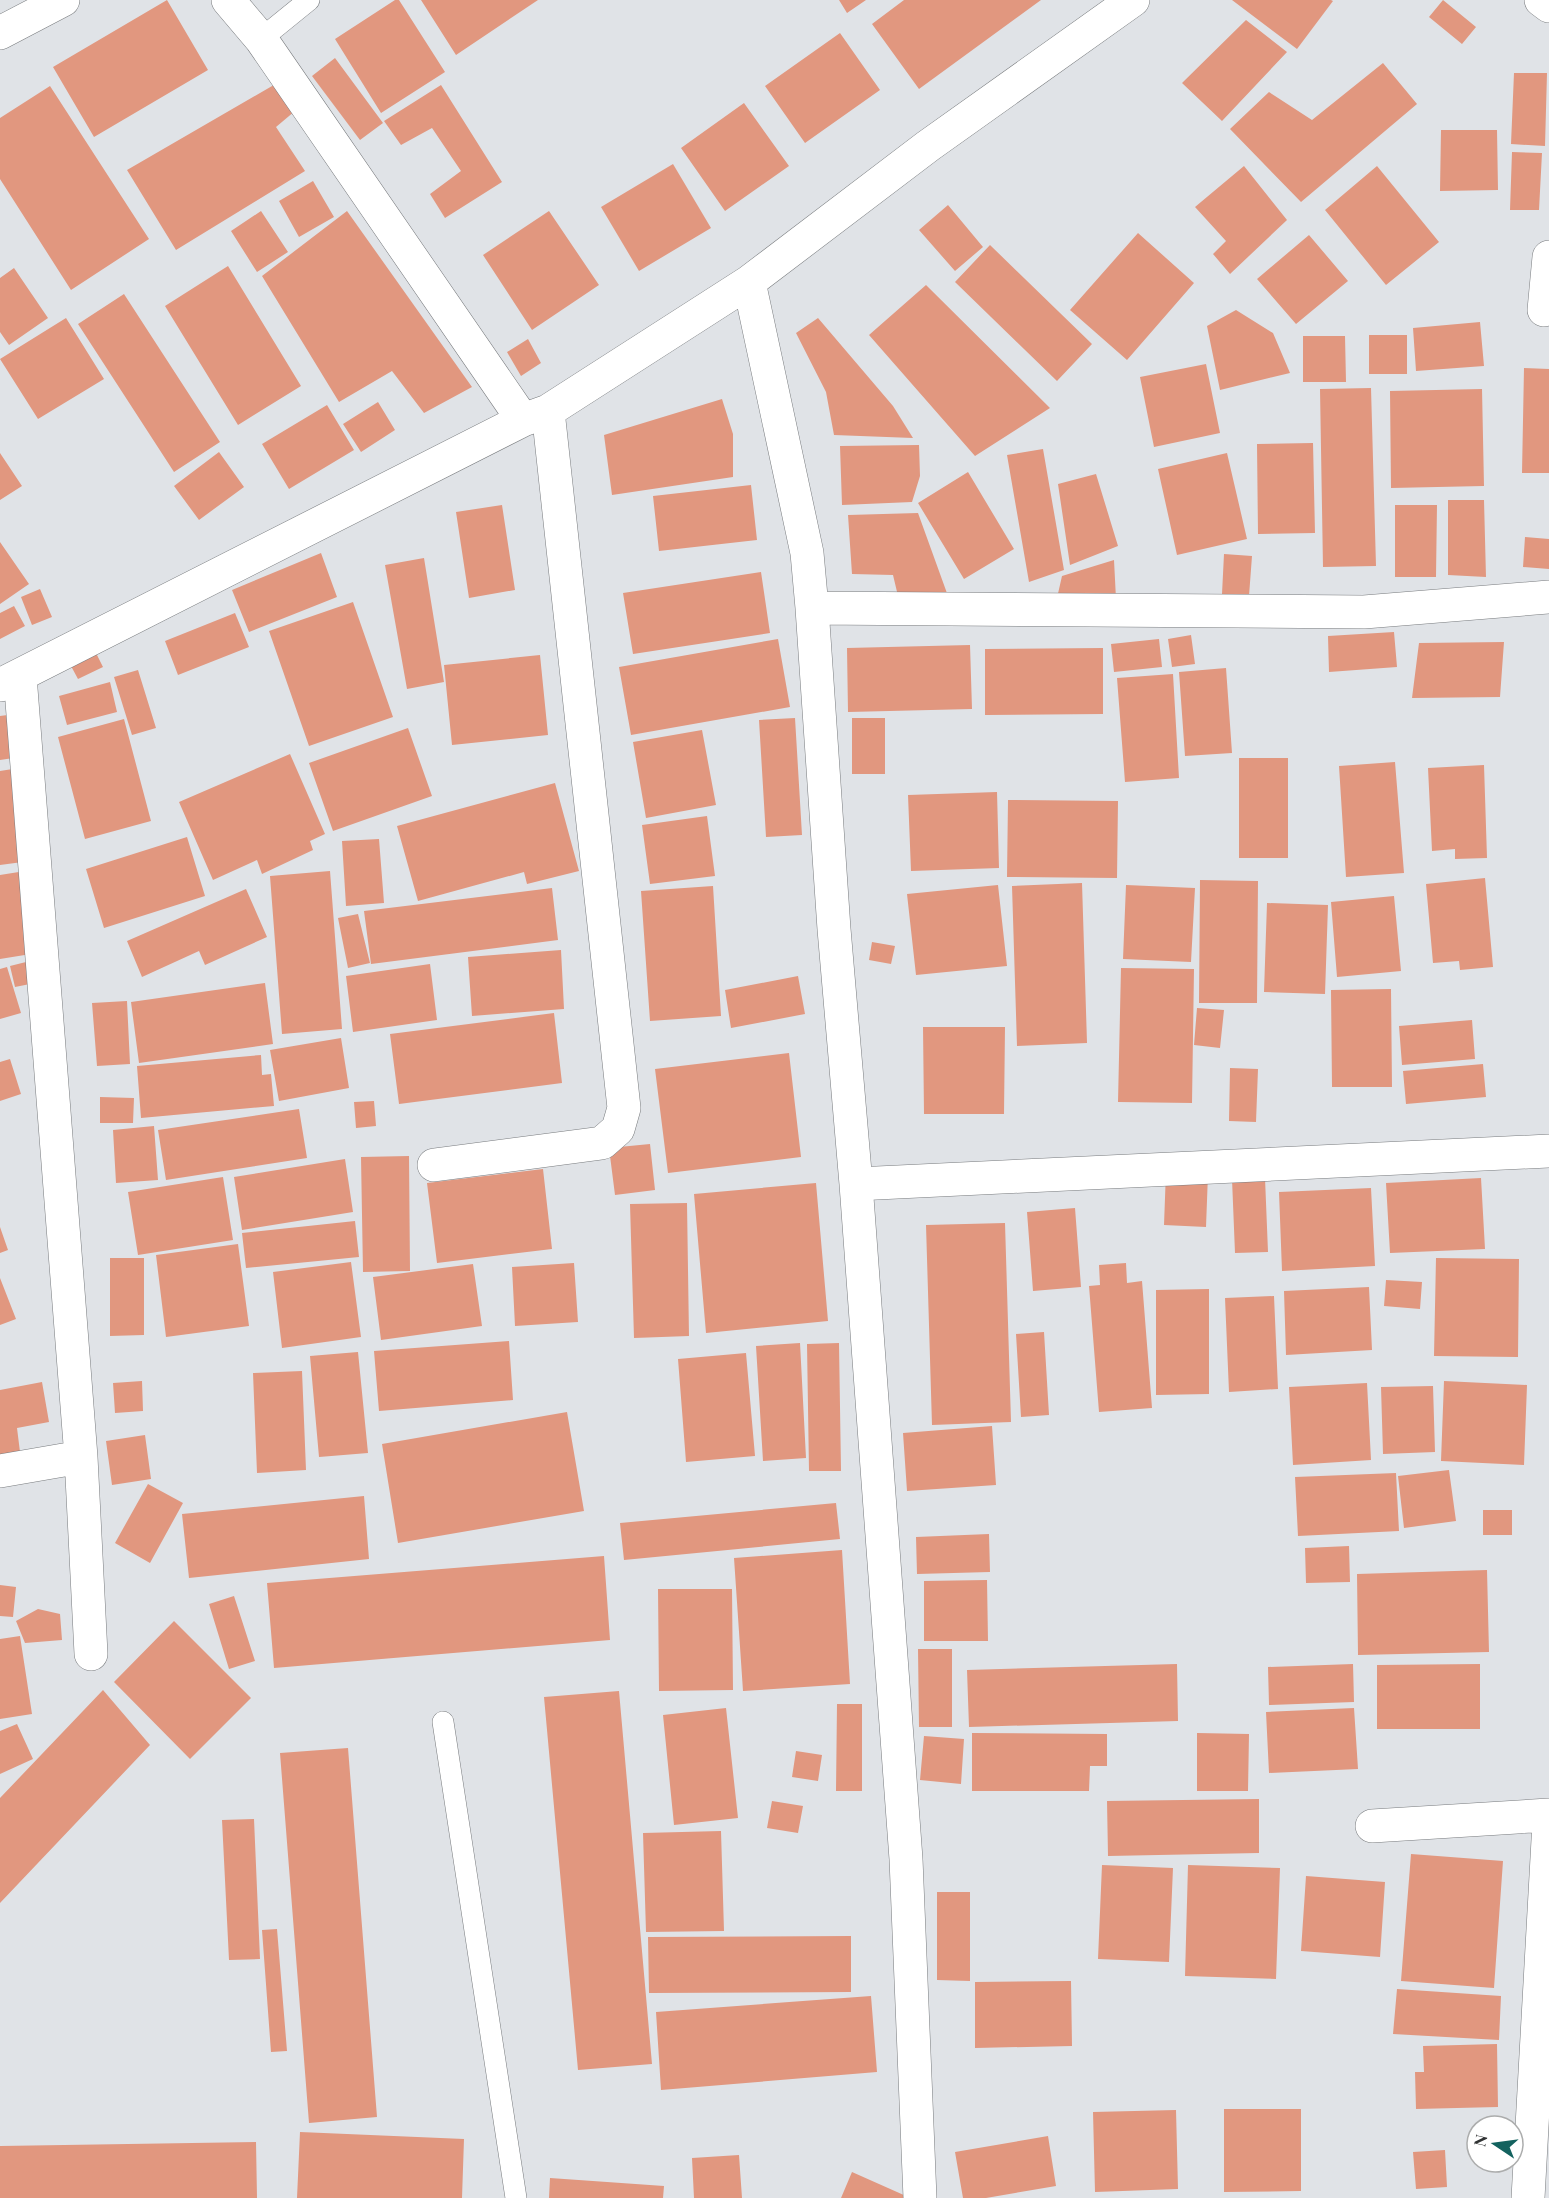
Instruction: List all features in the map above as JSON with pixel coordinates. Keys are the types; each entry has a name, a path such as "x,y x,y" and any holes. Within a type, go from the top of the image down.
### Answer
{"street":[{"path":"0,33 63,0"},
{"path":"228,0 261,39 535,416 624,1108 618,1129 602,1143 434,1165"},
{"path":"91,1654 81,1457 10,680 535,416 749,282 928,146 1133,0"},
{"path":"1541,0 1549,6"},
{"path":"1544,310 1549,257"},
{"path":"749,282 807,553 812,608 834,929 856,1184 906,1859 920,2198"},
{"path":"812,608 1364,612 1549,597"},
{"path":"856,1184 1549,1151"},
{"path":"0,1471 81,1457"},
{"path":"1372,1826 1549,1815"},
{"path":"1528,2198 1549,1822"}],"lane":[{"path":"261,39 309,0"},
{"path":"443,1722 516,2198"}],"building":[{"path":"167,0 208,70 94,137 53,67"},
{"path":"395,0 399,0 445,72 381,113 335,39"},
{"path":"421,0 538,0 456,55"},
{"path":"839,0 866,0 847,13"},
{"path":"904,0 1041,0 919,89 872,24"},
{"path":"1232,0 1331,0 1333,1 1297,49"},
{"path":"1443,0 1476,27 1462,44 1429,17"},
{"path":"1246,20 1287,52 1222,121 1182,83"},
{"path":"840,33 880,90 805,143 765,86"},
{"path":"335,58 383,123 360,140 312,76"},
{"path":"1383,63 1417,104 1301,202 1230,129 1269,92 1312,120"},
{"path":"1514,73 1547,73 1545,146 1511,144"},
{"path":"279,82 295,111 276,127 305,171 176,250 127,170"},
{"path":"441,85 502,182 445,218 430,194 461,171 432,128 401,145 384,121"},
{"path":"50,86 149,239 71,290 0,179 0,118"},
{"path":"744,103 789,166 725,211 681,148"},
{"path":"1441,130 1497,130 1498,190 1440,191"},
{"path":"1512,152 1542,153 1539,210 1510,210"},
{"path":"673,164 711,228 639,271 601,207"},
{"path":"1244,166 1287,220 1230,274 1213,254 1226,241 1195,207"},
{"path":"1377,166 1439,242 1386,285 1325,210"},
{"path":"313,181 334,217 299,237 279,201"},
{"path":"948,205 983,247 955,271 919,230"},
{"path":"261,211 288,252 257,272 231,231"},
{"path":"347,211 472,387 424,413 392,371 339,402 262,276"},
{"path":"549,211 599,285 532,330 483,255"},
{"path":"1138,233 1194,283 1127,360 1070,310"},
{"path":"1309,235 1348,281 1296,324 1257,279"},
{"path":"990,245 1092,344 1057,381 955,282"},
{"path":"228,266 301,386 238,425 165,306"},
{"path":"14,268 48,318 9,345 0,332 0,278"},
{"path":"926,285 1050,408 975,456 869,335"},
{"path":"124,294 220,442 174,472 78,324"},
{"path":"1236,310 1273,333 1290,373 1220,390 1207,326"},
{"path":"66,318 104,379 38,419 0,359"},
{"path":"818,318 893,406 913,438 834,435 826,392 796,333"},
{"path":"1480,322 1484,366 1416,371 1413,328"},
{"path":"1369,335 1407,335 1407,374 1369,374"},
{"path":"1303,336 1345,336 1346,382 1303,382"},
{"path":"528,339 541,363 521,376 507,352"},
{"path":"1206,364 1220,433 1154,447 1140,377"},
{"path":"1524,368 1549,369 1549,473 1522,473"},
{"path":"1371,388 1376,566 1323,567 1320,389"},
{"path":"1482,389 1484,486 1391,488 1390,391"},
{"path":"722,399 733,434 733,477 612,495 604,435"},
{"path":"378,402 395,430 361,452 343,424"},
{"path":"327,405 354,450 289,489 262,444"},
{"path":"1313,443 1315,533 1258,534 1257,444"},
{"path":"919,445 920,476 912,502 842,505 840,446"},
{"path":"1043,449 1064,570 1029,582 1007,455"},
{"path":"219,452 244,487 199,520 174,486"},
{"path":"0,453 22,486 0,500"},
{"path":"1227,453 1247,539 1177,555 1158,469"},
{"path":"968,472 1014,549 964,579 918,503"},
{"path":"1096,474 1118,546 1070,565 1058,484"},
{"path":"751,485 757,540 659,551 653,496"},
{"path":"1448,500 1484,500 1486,577 1448,575"},
{"path":"502,505 515,590 469,598 456,512"},
{"path":"1395,505 1437,505 1436,577 1395,577"},
{"path":"918,513 948,596 898,596 893,575 852,574 848,515"},
{"path":"1525,537 1549,539 1549,569 1523,567"},
{"path":"0,542 29,584 0,604"},
{"path":"321,553 337,597 249,632 232,590"},
{"path":"1224,554 1252,556 1249,596 1222,594"},
{"path":"424,558 444,682 407,689 385,565"},
{"path":"1114,560 1116,599 1057,598 1062,576"},
{"path":"761,572 770,633 633,654 623,593"},
{"path":"40,589 52,617 32,625 21,597"},
{"path":"353,602 393,717 309,746 269,631"},
{"path":"14,606 25,626 0,639 0,613"},
{"path":"235,613 249,647 178,675 165,641"},
{"path":"1394,632 1397,667 1329,672 1328,636"},
{"path":"1191,635 1195,664 1172,667 1168,639"},
{"path":"778,639 790,707 631,735 619,667"},
{"path":"1159,639 1162,667 1114,672 1111,644"},
{"path":"1504,642 1500,697 1412,698 1419,643"},
{"path":"970,645 972,709 848,712 847,648"},
{"path":"1103,648 1103,714 985,715 985,649"},
{"path":"96,653 103,667 78,679 71,666"},
{"path":"540,655 548,735 452,745 444,665"},
{"path":"1226,668 1232,753 1185,756 1179,672"},
{"path":"138,670 156,728 132,735 114,677"},
{"path":"1173,674 1179,778 1125,782 1117,678"},
{"path":"110,682 117,712 67,725 59,696"},
{"path":"15,714 20,757 0,760 0,716"},
{"path":"795,718 802,835 766,837 759,720"},
{"path":"852,718 885,718 885,774 852,774"},
{"path":"124,719 151,821 85,839 58,737"},
{"path":"408,728 432,796 333,831 309,763"},
{"path":"702,730 716,805 646,818 633,742"},
{"path":"290,754 325,834 310,841 313,850 262,874 257,860 213,880 179,802"},
{"path":"1239,758 1288,758 1288,858 1239,858"},
{"path":"1395,762 1404,873 1346,877 1339,766"},
{"path":"1484,765 1487,858 1455,859 1455,849 1432,851 1428,768"},
{"path":"19,768 30,861 0,865 0,771"},
{"path":"555,783 579,871 527,884 524,872 418,901 397,826"},
{"path":"997,792 999,868 911,871 908,795"},
{"path":"1008,800 1118,801 1117,878 1007,877"},
{"path":"707,816 715,876 650,884 642,825"},
{"path":"187,837 205,896 104,928 86,869"},
{"path":"379,839 384,903 346,906 342,841"},
{"path":"25,871 37,953 0,959 0,875"},
{"path":"330,871 342,1029 282,1034 270,876"},
{"path":"1485,878 1493,967 1460,970 1459,961 1433,963 1426,884"},
{"path":"1200,880 1258,881 1257,1003 1199,1003"},
{"path":"1082,883 1087,1043 1017,1046 1012,886"},
{"path":"998,885 1007,966 916,975 907,894"},
{"path":"1126,885 1195,888 1191,962 1123,959"},
{"path":"713,886 721,1016 650,1021 641,891"},
{"path":"552,888 558,940 371,964 364,911"},
{"path":"246,889 267,937 205,965 199,951 142,977 127,941"},
{"path":"1394,896 1401,971 1337,977 1331,902"},
{"path":"1267,903 1328,905 1325,994 1264,992"},
{"path":"358,914 370,963 348,968 338,918"},
{"path":"872,942 895,946 891,964 869,960"},
{"path":"561,950 564,1009 472,1016 468,957"},
{"path":"30,961 35,983 15,987 10,966"},
{"path":"430,964 437,1020 353,1032 346,976"},
{"path":"7,967 21,1013 0,1019 0,969"},
{"path":"1121,968 1194,969 1192,1103 1118,1102"},
{"path":"798,976 805,1014 731,1028 725,990"},
{"path":"265,983 273,1044 139,1063 131,1002"},
{"path":"1391,989 1392,1087 1332,1087 1331,990"},
{"path":"127,1001 130,1064 97,1066 92,1003"},
{"path":"1197,1008 1224,1010 1220,1048 1194,1045"},
{"path":"554,1013 562,1083 399,1104 390,1034"},
{"path":"1472,1020 1475,1059 1402,1065 1399,1026"},
{"path":"923,1027 1005,1027 1004,1114 924,1114"},
{"path":"341,1038 349,1088 279,1101 270,1050"},
{"path":"789,1053 801,1157 668,1173 655,1069"},
{"path":"261,1055 262,1075 271,1074 274,1106 141,1118 137,1066"},
{"path":"10,1059 21,1094 0,1101 0,1062"},
{"path":"1483,1064 1486,1097 1406,1104 1403,1071"},
{"path":"1230,1068 1258,1069 1256,1122 1229,1121"},
{"path":"100,1097 134,1098 133,1123 100,1123"},
{"path":"374,1101 376,1126 356,1128 354,1102"},
{"path":"299,1109 307,1158 166,1180 158,1130"},
{"path":"154,1126 158,1180 116,1183 113,1130"},
{"path":"650,1144 655,1190 615,1195 609,1148"},
{"path":"409,1156 410,1271 363,1272 361,1157"},
{"path":"345,1159 353,1212 242,1230 234,1177"},
{"path":"543,1169 552,1249 437,1263 427,1183"},
{"path":"1166,1171 1208,1174 1206,1227 1164,1225"},
{"path":"223,1177 233,1240 138,1255 128,1192"},
{"path":"1265,1178 1268,1252 1235,1253 1232,1179"},
{"path":"1481,1178 1485,1249 1390,1253 1386,1183"},
{"path":"816,1183 828,1321 706,1333 694,1194"},
{"path":"1371,1188 1375,1266 1282,1271 1279,1192"},
{"path":"687,1203 689,1336 634,1338 630,1204"},
{"path":"1075,1208 1081,1287 1033,1291 1027,1212"},
{"path":"355,1221 359,1257 246,1268 242,1233"},
{"path":"1005,1223 1011,1422 932,1425 926,1225"},
{"path":"0,1227 8,1250 0,1253"},
{"path":"238,1244 249,1326 166,1337 156,1255"},
{"path":"110,1258 144,1258 144,1335 110,1336"},
{"path":"1436,1258 1519,1259 1518,1357 1434,1356"},
{"path":"351,1262 361,1337 282,1348 273,1272"},
{"path":"574,1263 578,1322 515,1326 512,1267"},
{"path":"1126,1263 1127,1283 1142,1281 1152,1408 1099,1412 1089,1286 1100,1285 1099,1265"},
{"path":"473,1264 482,1326 381,1340 373,1277"},
{"path":"0,1278 16,1319 0,1325"},
{"path":"1386,1280 1422,1282 1420,1309 1384,1306"},
{"path":"1369,1287 1372,1350 1286,1355 1284,1291"},
{"path":"1209,1289 1209,1394 1156,1395 1156,1290"},
{"path":"1274,1296 1278,1389 1229,1392 1225,1298"},
{"path":"1044,1332 1049,1415 1021,1417 1016,1334"},
{"path":"509,1341 513,1400 379,1411 374,1351"},
{"path":"800,1343 806,1458 763,1461 756,1346"},
{"path":"839,1343 841,1471 809,1471 807,1344"},
{"path":"358,1352 368,1453 319,1457 310,1356"},
{"path":"746,1353 755,1456 686,1462 678,1359"},
{"path":"302,1371 306,1470 257,1473 253,1373"},
{"path":"142,1381 143,1411 115,1413 113,1383"},
{"path":"1444,1381 1527,1385 1524,1465 1441,1461"},
{"path":"42,1382 49,1422 17,1428 20,1452 0,1455 0,1390"},
{"path":"1367,1383 1371,1460 1293,1465 1289,1387"},
{"path":"1433,1386 1435,1452 1383,1454 1381,1387"},
{"path":"567,1412 584,1511 398,1543 382,1444"},
{"path":"992,1426 996,1485 907,1491 903,1433"},
{"path":"145,1435 151,1479 112,1485 106,1441"},
{"path":"1449,1470 1456,1521 1404,1528 1398,1476"},
{"path":"1396,1473 1399,1531 1298,1536 1295,1477"},
{"path":"148,1484 183,1503 150,1563 115,1543"},
{"path":"364,1496 369,1559 189,1578 182,1514"},
{"path":"836,1503 840,1539 624,1560 620,1523"},
{"path":"1483,1510 1512,1510 1512,1535 1483,1535"},
{"path":"989,1534 990,1572 917,1574 916,1537"},
{"path":"1349,1546 1350,1582 1306,1583 1305,1548"},
{"path":"842,1550 850,1684 743,1691 734,1558"},
{"path":"604,1556 610,1640 274,1668 267,1583"},
{"path":"1487,1570 1489,1652 1358,1655 1357,1574"},
{"path":"987,1580 988,1641 924,1641 924,1581"},
{"path":"0,1585 16,1587 13,1617 0,1616"},
{"path":"658,1589 732,1589 733,1690 659,1691"},
{"path":"234,1596 255,1661 229,1669 209,1604"},
{"path":"38,1609 60,1614 62,1640 25,1643 16,1621"},
{"path":"174,1621 251,1698 190,1759 114,1682"},
{"path":"20,1636 32,1714 0,1719 0,1639"},
{"path":"918,1649 952,1649 952,1727 919,1727"},
{"path":"1177,1664 1178,1721 969,1727 967,1670"},
{"path":"1353,1664 1354,1702 1269,1705 1268,1667"},
{"path":"1480,1664 1480,1729 1377,1729 1377,1665"},
{"path":"103,1690 150,1745 0,1903 0,1798"},
{"path":"619,1691 652,2064 578,2070 544,1697"},
{"path":"837,1704 862,1704 862,1791 836,1791"},
{"path":"726,1708 738,1818 674,1825 663,1715"},
{"path":"1354,1708 1358,1769 1269,1773 1266,1712"},
{"path":"17,1724 33,1759 0,1774 0,1731"},
{"path":"972,1733 1107,1734 1107,1766 1090,1766 1089,1791 972,1791"},
{"path":"1197,1733 1249,1734 1248,1791 1197,1791"},
{"path":"924,1736 964,1739 961,1784 920,1780"},
{"path":"348,1748 377,2117 309,2123 280,1753"},
{"path":"796,1751 822,1755 818,1781 792,1777"},
{"path":"1259,1799 1259,1853 1108,1856 1107,1801"},
{"path":"772,1801 803,1806 798,1833 767,1828"},
{"path":"254,1819 260,1959 229,1960 222,1820"},
{"path":"721,1831 724,1931 646,1932 643,1833"},
{"path":"1411,1854 1503,1861 1494,1988 1401,1981"},
{"path":"1102,1865 1173,1868 1169,1962 1098,1959"},
{"path":"1188,1865 1280,1868 1276,1979 1185,1976"},
{"path":"1306,1876 1385,1882 1380,1957 1301,1951"},
{"path":"937,1892 970,1892 970,1981 937,1980"},
{"path":"277,1929 287,2051 271,2052 262,1930"},
{"path":"851,1936 851,1992 649,1993 648,1937"},
{"path":"1071,1981 1072,2046 975,2048 975,1982"},
{"path":"1397,1989 1501,1996 1499,2040 1393,2034"},
{"path":"871,1996 877,2072 661,2090 656,2012"},
{"path":"1497,2044 1498,2107 1416,2109 1415,2072 1424,2072 1423,2046"},
{"path":"1224,2109 1301,2109 1301,2191 1224,2192"},
{"path":"1176,2110 1178,2189 1095,2192 1093,2112"},
{"path":"300,2132 464,2139 462,2198 297,2198"},
{"path":"1048,2136 1056,2186 986,2198 963,2198 955,2152"},
{"path":"256,2142 257,2198 0,2198 0,2146"},
{"path":"1445,2150 1447,2187 1416,2189 1413,2152"},
{"path":"739,2155 742,2198 694,2198 692,2158"},
{"path":"852,2172 906,2196 905,2198 841,2198"},
{"path":"550,2178 664,2186 663,2198 549,2198"}]}
